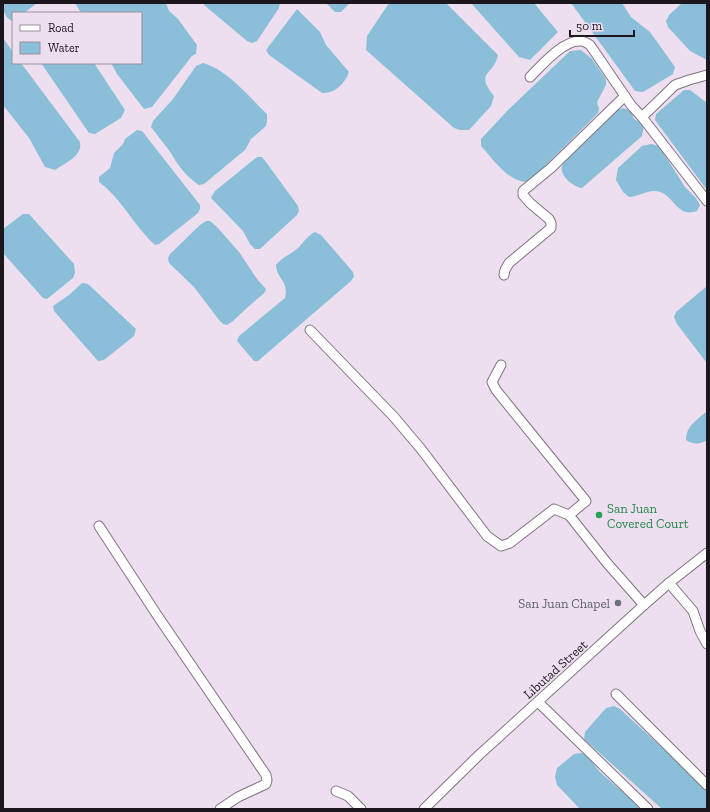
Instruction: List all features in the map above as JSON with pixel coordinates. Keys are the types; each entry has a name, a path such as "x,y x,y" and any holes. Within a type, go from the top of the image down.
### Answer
{"street":[{"path":"530,77 567,44 576,41 583,41 590,45 625,96 707,201"},
{"path":"642,117 675,86 707,75"},
{"path":"504,275 509,264 551,228 551,222 549,219 530,204 523,195 523,191 551,168 625,96"},
{"path":"310,330 394,417 421,449 487,536 501,546 510,543 554,509 569,515 644,605"},
{"path":"501,365 492,382 496,390 586,501 569,515"},
{"path":"99,526 156,615 266,775 266,784 238,797 220,809"},
{"name":"Libutad Street","path":"424,809 479,755 644,605 707,553"},
{"path":"669,584 693,611 700,631 707,644"},
{"path":"616,694 707,785"},
{"path":"538,702 648,809"},
{"path":"336,792 348,796 361,809"}],"water":[{"path":"3,3 37,3 25,12 12,12 12,21 5,14"},
{"path":"75,3 166,3 169,11 178,19 197,45 196,54 192,56 152,107 144,109 117,74 112,64 142,64 142,12 80,12"},
{"path":"205,3 280,3 279,8 257,41 252,43 247,41 204,5"},
{"path":"326,3 350,3 341,12 335,12"},
{"path":"389,3 446,3 498,55 496,62 485,78 488,88 494,96 491,106 469,130 454,128 366,50 367,36"},
{"path":"471,3 534,3 558,32 530,60 519,57"},
{"path":"571,3 622,3 631,17 650,32 675,67 673,74 643,92 635,91"},
{"path":"682,3 707,3 707,60 690,51 668,27 666,21 669,15"},
{"path":"297,9 320,32 326,45 349,72 342,84 331,92 322,93 269,55 266,50"},
{"path":"3,38 12,51 12,64 22,64 80,142 79,151 72,159 55,170 45,167 29,138 3,105"},
{"path":"581,50 592,59 606,79 606,85 597,102 599,109 598,113 532,179 527,182 513,178 501,169 481,146 481,139 508,110 570,51"},
{"path":"203,63 221,71 237,84 267,114 267,121 266,126 251,139 245,150 204,184 199,185 183,171 151,127 153,121 173,99 196,66"},
{"path":"42,64 95,64 125,110 121,118 95,134 89,133"},
{"path":"684,90 690,90 707,103 707,190 655,120 656,114"},
{"path":"623,108 631,113 634,119 644,125 642,136 582,188 574,185 566,179 562,171 563,164 617,110"},
{"path":"137,130 142,131 200,205 198,213 159,244 155,245 114,196 99,182 99,177 110,168 114,153 123,144 125,139"},
{"path":"651,144 659,146 685,187 696,198 700,205 697,211 684,211 661,192 651,191 629,197 623,192 616,180 618,168 642,146"},
{"path":"257,157 262,157 266,162 298,206 299,211 297,215 260,249 255,249 250,244 243,231 211,198 215,191"},
{"path":"23,214 29,214 74,264 75,273 73,278 47,299 43,298 3,253 3,229"},
{"path":"206,221 210,221 217,227 239,252 257,279 266,289 262,295 227,325 223,324 219,320 194,287 169,263 168,258 170,254"},
{"path":"315,232 321,235 353,272 354,277 258,361 254,361 237,341 239,336 285,298 285,287 278,274 276,265"},
{"path":"82,283 88,284 136,329 134,336 104,360 98,361 54,311 53,306 69,295"},
{"path":"707,286 706,362 677,324 674,317 676,312"},
{"path":"707,411 707,440 702,443 696,443 686,440 686,435 690,427"},
{"path":"614,706 620,709 707,789 707,809 662,809 584,739 585,732 606,708"},
{"path":"581,753 586,755 600,772 642,809 580,809 557,785 555,777 557,768 574,754"}],"place":[{"name":"San Juan Covered Court","path":"599,515"},
{"name":"San Juan Chapel","path":"618,603"}]}
